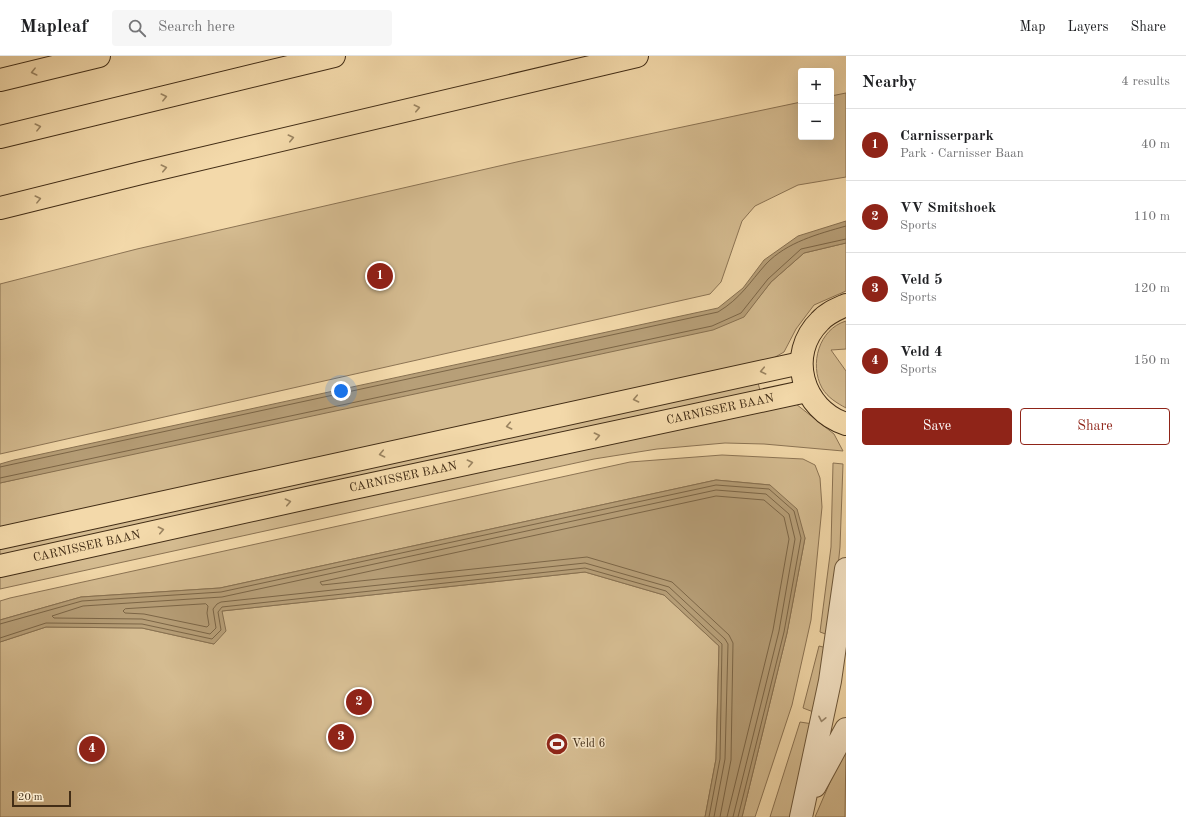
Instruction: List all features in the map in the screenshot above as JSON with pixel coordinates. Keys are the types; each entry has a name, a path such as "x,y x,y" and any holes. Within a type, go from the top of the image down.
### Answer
{"main road":[{"path":"0,80 99,56"},
{"path":"0,136 334,56"},
{"path":"0,208 149,171 637,56"},
{"path":"846,305 833,311 820,320 810,333 804,347 801,363 802,377 807,391 815,403 825,414 846,424"},
{"path":"0,538 801,363"},
{"name":"CARNISSER BAAN","path":"0,566 307,498 807,391"}],"street":[{"path":"802,812 838,682 846,569"},
{"path":"802,812 846,729"}],"shaded area":[{"path":"846,93 846,177 798,185 755,206 742,221 721,282 710,294 0,454 0,284 137,249 521,161 798,103 798,140 834,140 834,95"},
{"path":"846,243 846,291 814,305 796,329 784,352 763,364 0,531 0,483 744,316 771,282 804,253"},
{"path":"846,321 846,349 831,350 846,371 846,408 824,392 818,379 816,369 819,348 823,339 829,331"},
{"path":"757,379 761,394 0,559 0,544"},
{"path":"796,404 834,434 843,451 764,444 725,443 657,449 594,459 0,589 0,572"},
{"path":"722,455 803,459 815,465 820,478 822,507 811,620 792,705 755,817 742,817 787,633 805,538 770,485 716,480 220,588 81,597 0,620 0,601 10,598 630,462"},
{"path":"833,463 843,464 840,547 831,636 820,632 831,547"},
{"path":"585,572 664,595 719,646 716,759 705,817 0,817 0,642 46,627 142,628 214,644 222,611"},
{"path":"819,646 827,648 816,713 803,708"},
{"path":"800,722 813,724 793,817 770,817"},
{"path":"846,745 845,817 815,817"}],"water":[{"path":"846,221 846,243 804,253 771,282 744,317 713,330 0,483 0,464 14,460 718,308 743,288 764,260 798,236"},
{"path":"716,480 770,485 797,509 805,538 787,633 742,817 705,817 716,759 719,646 664,595 585,572 222,611 226,631 214,644 142,628 46,627 0,642 0,620 81,597 220,588"}],"place":[{"name":"Carnisserpark","path":"380,276"},
{"name":"VV Smitshoek","path":"359,702"},
{"name":"Veld 5","path":"341,737"},
{"name":"Veld 6","path":"557,744"},
{"name":"Veld 4","path":"92,749"}]}
